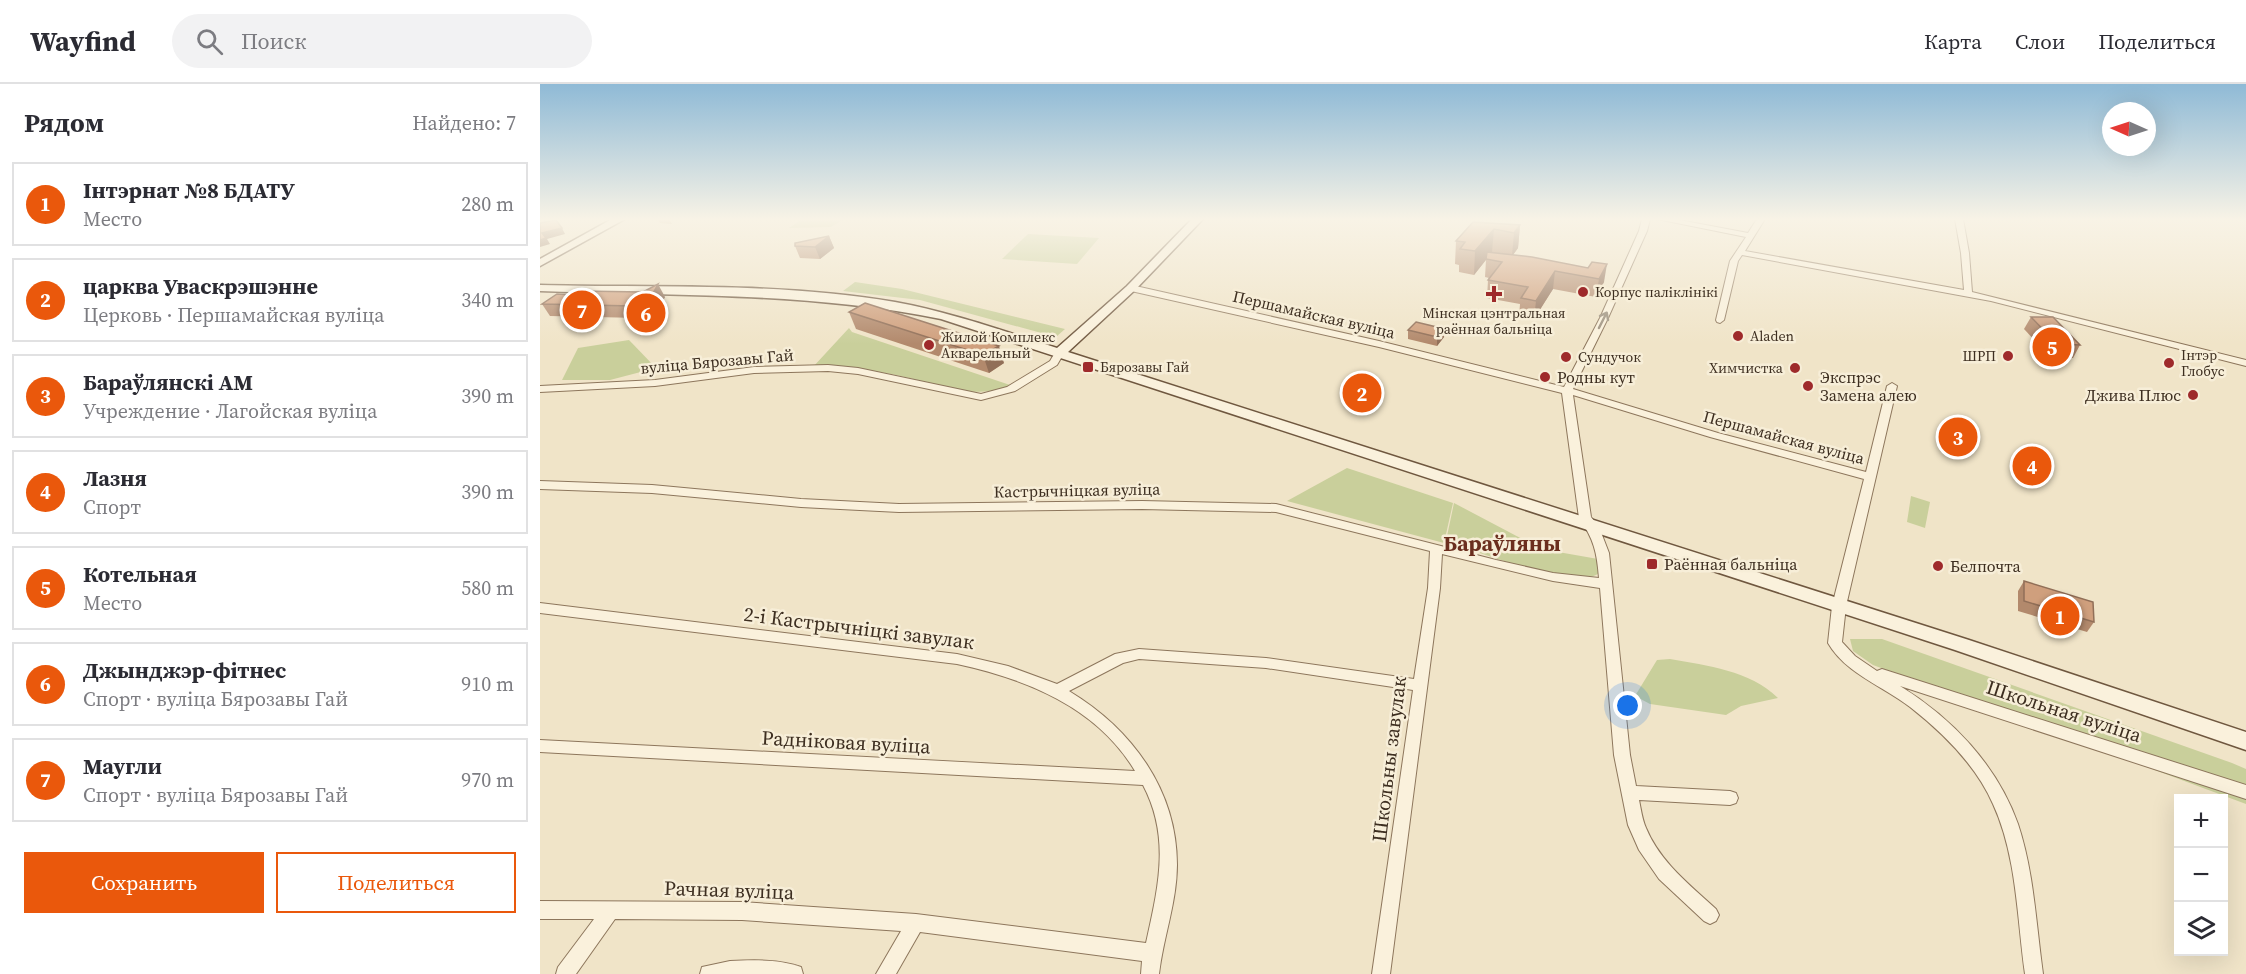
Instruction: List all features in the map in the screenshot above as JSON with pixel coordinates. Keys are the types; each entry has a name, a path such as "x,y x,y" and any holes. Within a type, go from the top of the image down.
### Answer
{"main road":[{"path":"1059,353 1131,288 1158,261"},
{"path":"540,288 816,295 868,301 944,316 1839,606 2246,741"}],"street":[{"path":"1630,261 1567,391 1585,518 1593,527 1603,553 1614,686 1629,793 1640,835 1651,855 1665,873 1710,915"},
{"path":"1720,320 1735,261"},
{"path":"1782,261 1885,281 1968,294 2246,363"},
{"path":"1966,261 1968,294"},
{"name":"Першамайская вуліца","path":"1131,288 1379,344 1567,391 1714,435 1870,477"},
{"name":"вуліца Бярозавы Гай","path":"540,389 655,383 753,370 828,368 858,371 981,397 1011,389 1054,363 1059,353"},
{"path":"1839,606 1892,386"},
{"name":"Кастрычніцкая вуліца","path":"540,485 652,489 792,502 898,508 1142,505 1276,508 1553,577 1607,584"},
{"name":"Школьны завулак","path":"1381,974 1434,588 1436,549"},
{"name":"Школьная вуліца","path":"1839,606 1835,643 1843,653 1915,702 1954,737 1990,781 2012,839 2023,885 2034,974"},
{"name":"2-і Кастрычніцкі завулак","path":"540,608 957,659 1019,675 1057,691 1085,710 1115,736 1149,778 1166,823 1169,867 1150,974"},
{"path":"1057,691 1120,658 1139,654 1266,663 1419,685"},
{"name":"Школьная вуліца","path":"1868,670 2246,792"},
{"name":"Радніковая вуліца","path":"540,746 1149,778"},
{"path":"1629,793 1730,798"},
{"path":"565,974 612,909"},
{"name":"Рачная вуліца","path":"540,910 742,912 916,923 1152,953"},
{"path":"885,974 916,923"},
{"path":"709,974 727,970 766,970 794,974"}],"green space":[{"path":"1025,261 1080,261 1077,264"},
{"path":"855,282 902,289 1065,329 1056,337 920,300 843,291"},
{"path":"849,328 852,332 1013,386 979,392 965,391 881,372 813,367"},
{"path":"629,340 656,368 610,380 562,380 578,348"},
{"path":"1347,468 1453,503 1444,543 1287,501"},
{"path":"1911,496 1930,502 1925,528 1907,522"},
{"path":"1454,503 1541,549 1598,559 1599,573 1588,577 1571,577 1549,573 1500,560 1446,541"},
{"path":"1850,639 1882,639 2232,763 2246,769 2246,804 2228,797 2228,794 2219,794 1873,665 1853,651"},
{"path":"1670,659 1741,675 1767,689 1778,698 1741,706 1726,715 1650,704 1635,696 1657,660"}],"building":[{"path":"1494,261 1550,261 1588,268 1592,262 1607,264 1599,279 1555,271 1536,301 1521,298 1528,287 1488,280 1502,262"},
{"path":"658,284 650,299 633,306 542,304 557,294 575,295 581,291 643,292"},
{"path":"865,303 999,346 983,355 849,312"},
{"path":"2031,317 2053,317 2080,345 2057,344"},
{"path":"1416,322 1445,329 1437,337 1408,330"},
{"path":"2024,581 2093,602 2094,622 2024,601"}],"place":[{"name":"Корпус паліклінікі","path":"1583,292"},
{"name":"Мінская цэнтральная раённая бальніца","path":"1494,294"},
{"name":"Маугли","path":"582,310"},
{"name":"Джынджэр-фітнес","path":"646,313"},
{"name":"Aladen","path":"1738,336"},
{"name":"Жилой Комплекс Акварельный","path":"929,345"},
{"name":"Котельная","path":"2052,347"},
{"name":"ШРП","path":"2008,356"},
{"name":"Сундучок","path":"1566,357"},
{"name":"Інтэр Глобус","path":"2169,363"},
{"name":"Бярозавы Гай","path":"1088,367"},
{"name":"Химчистка","path":"1795,368"},
{"name":"Родны кут","path":"1545,377"},
{"name":"Экспрэс Замена алею","path":"1808,386"},
{"name":"царква Уваскрэшэнне","path":"1362,393"},
{"name":"Джива Плюс","path":"2193,395"},
{"name":"Бараўлянскі АМ","path":"1958,437"},
{"name":"Лазня","path":"2032,466"},
{"name":"Раённая бальніца","path":"1652,564"},
{"name":"Белпочта","path":"1938,566"},
{"name":"Інтэрнат №8 БДАТУ","path":"2060,616"}],"district":[{"name":"Бараўляны","path":"1502,543"}]}
